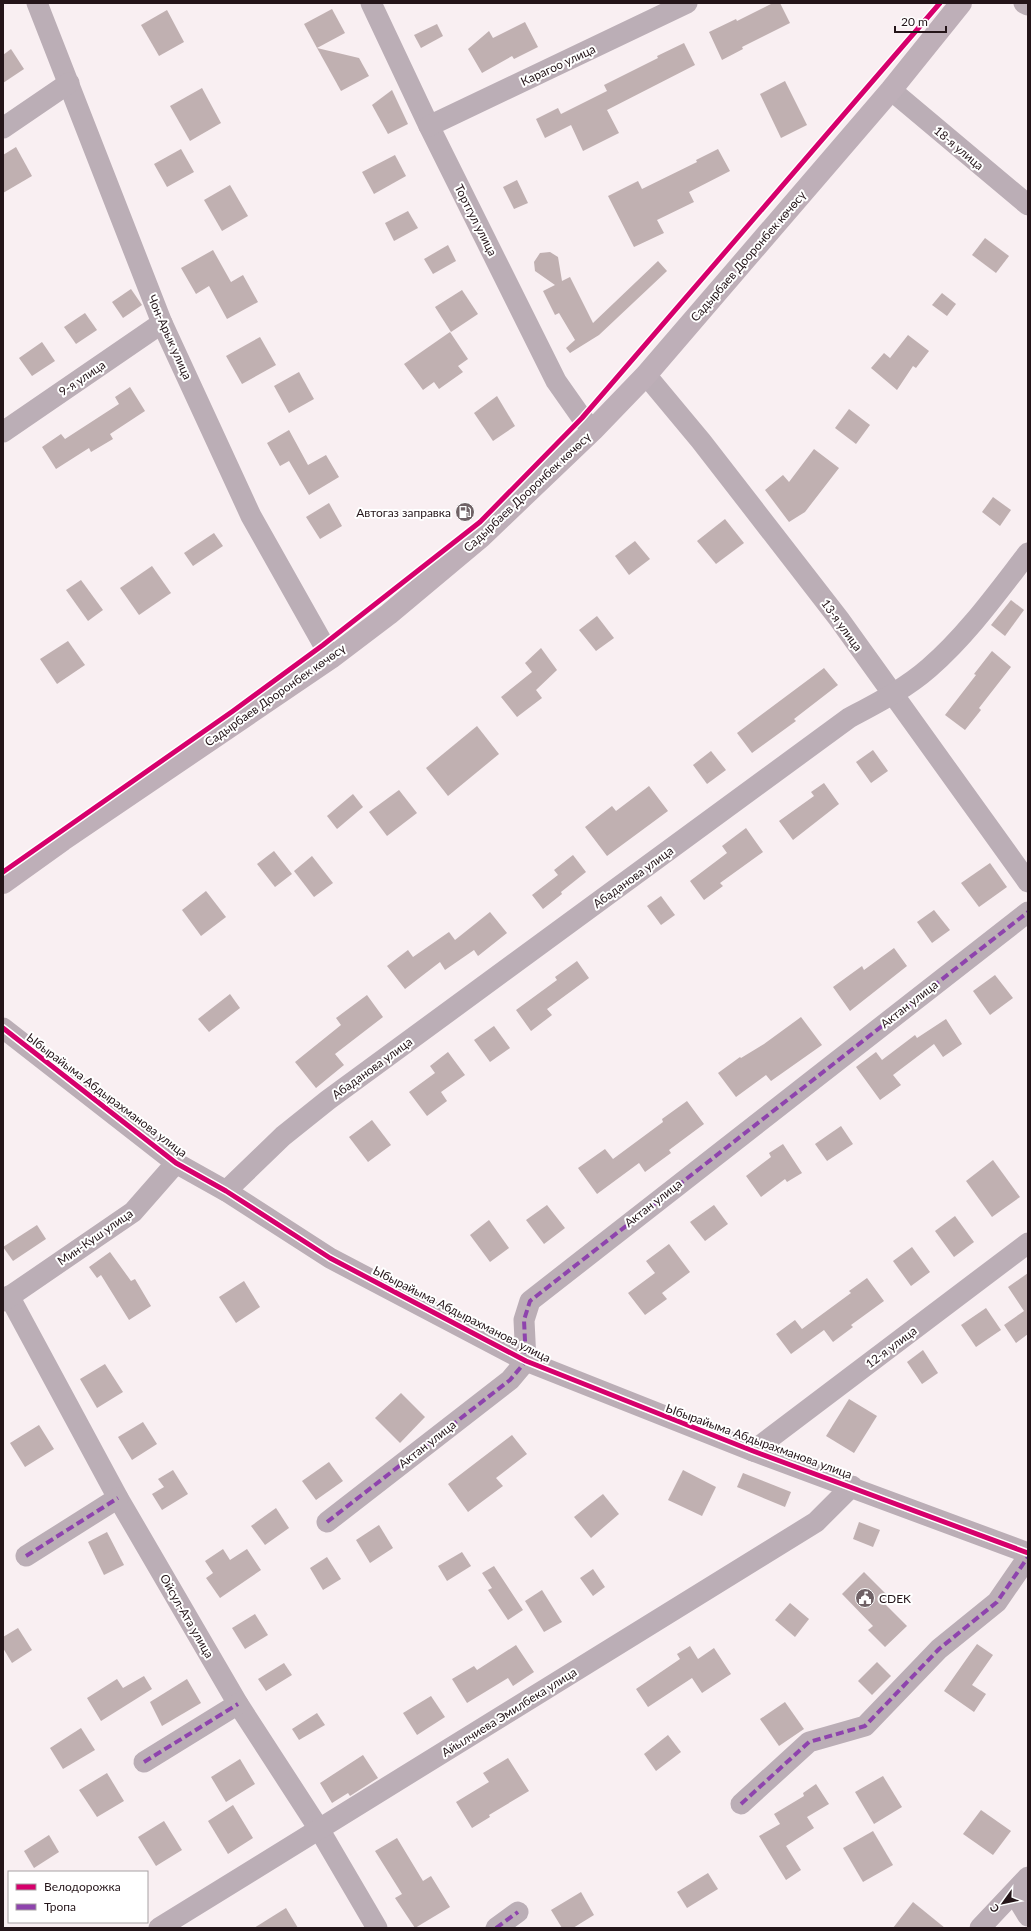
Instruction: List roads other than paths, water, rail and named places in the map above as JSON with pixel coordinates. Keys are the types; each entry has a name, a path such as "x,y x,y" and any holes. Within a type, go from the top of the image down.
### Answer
{"main road":[{"name":"Садырбаев Дооронбек көчөсү","path":"3,883 69,836 330,658 389,614 481,537 593,430 646,375 891,90 956,5"}],"street":[{"name":"Чон-Арык улица","path":"37,3 162,323 251,516 330,658"},
{"name":"Тортгул улица","path":"371,3 429,126 556,381 582,418 593,430"},
{"name":"Карагоо улица","path":"429,126 687,3"},
{"path":"1024,3 1028,5"},
{"path":"3,128 69,83"},
{"name":"18-я улица","path":"891,90 1028,205"},
{"name":"9-я улица","path":"3,432 162,323"},
{"name":"13-я улица","path":"646,375 701,442 840,619 892,695 1028,882"},
{"name":"Абаданова улица","path":"226,1191 283,1136 328,1100 849,718 892,695 929,668 972,625 1028,553"},
{"name":"Актан улица","path":"327,1522 510,1380 526,1361 524,1320 530,1301 1028,912"},
{"name":"Ыбырайыма Абдырахманова улица","path":"3,1028 176,1163 226,1191 330,1258 526,1361 753,1451 852,1486 1028,1554"},
{"name":"Мин-Куш улица","path":"6,1298 134,1212 176,1163"},
{"name":"12-я улица","path":"753,1451 1028,1243"},
{"name":"Ойсул-Ата улица","path":"6,1298 118,1498 238,1704 319,1829 377,1928"},
{"name":"Айылчиева Эмилбека улица","path":"159,1928 816,1522 852,1486"},
{"path":"26,1556 118,1498"},
{"path":"741,1804 809,1742 865,1726 939,1649 997,1602 1028,1557"},
{"path":"144,1762 238,1704"},
{"path":"980,1928 1028,1877"},
{"path":"1014,1893 1028,1916"},
{"path":"496,1928 518,1912"}],"place":[{"name":"Автогаз заправка","path":"465,512"},
{"name":"CDEK","path":"865,1598"}]}
